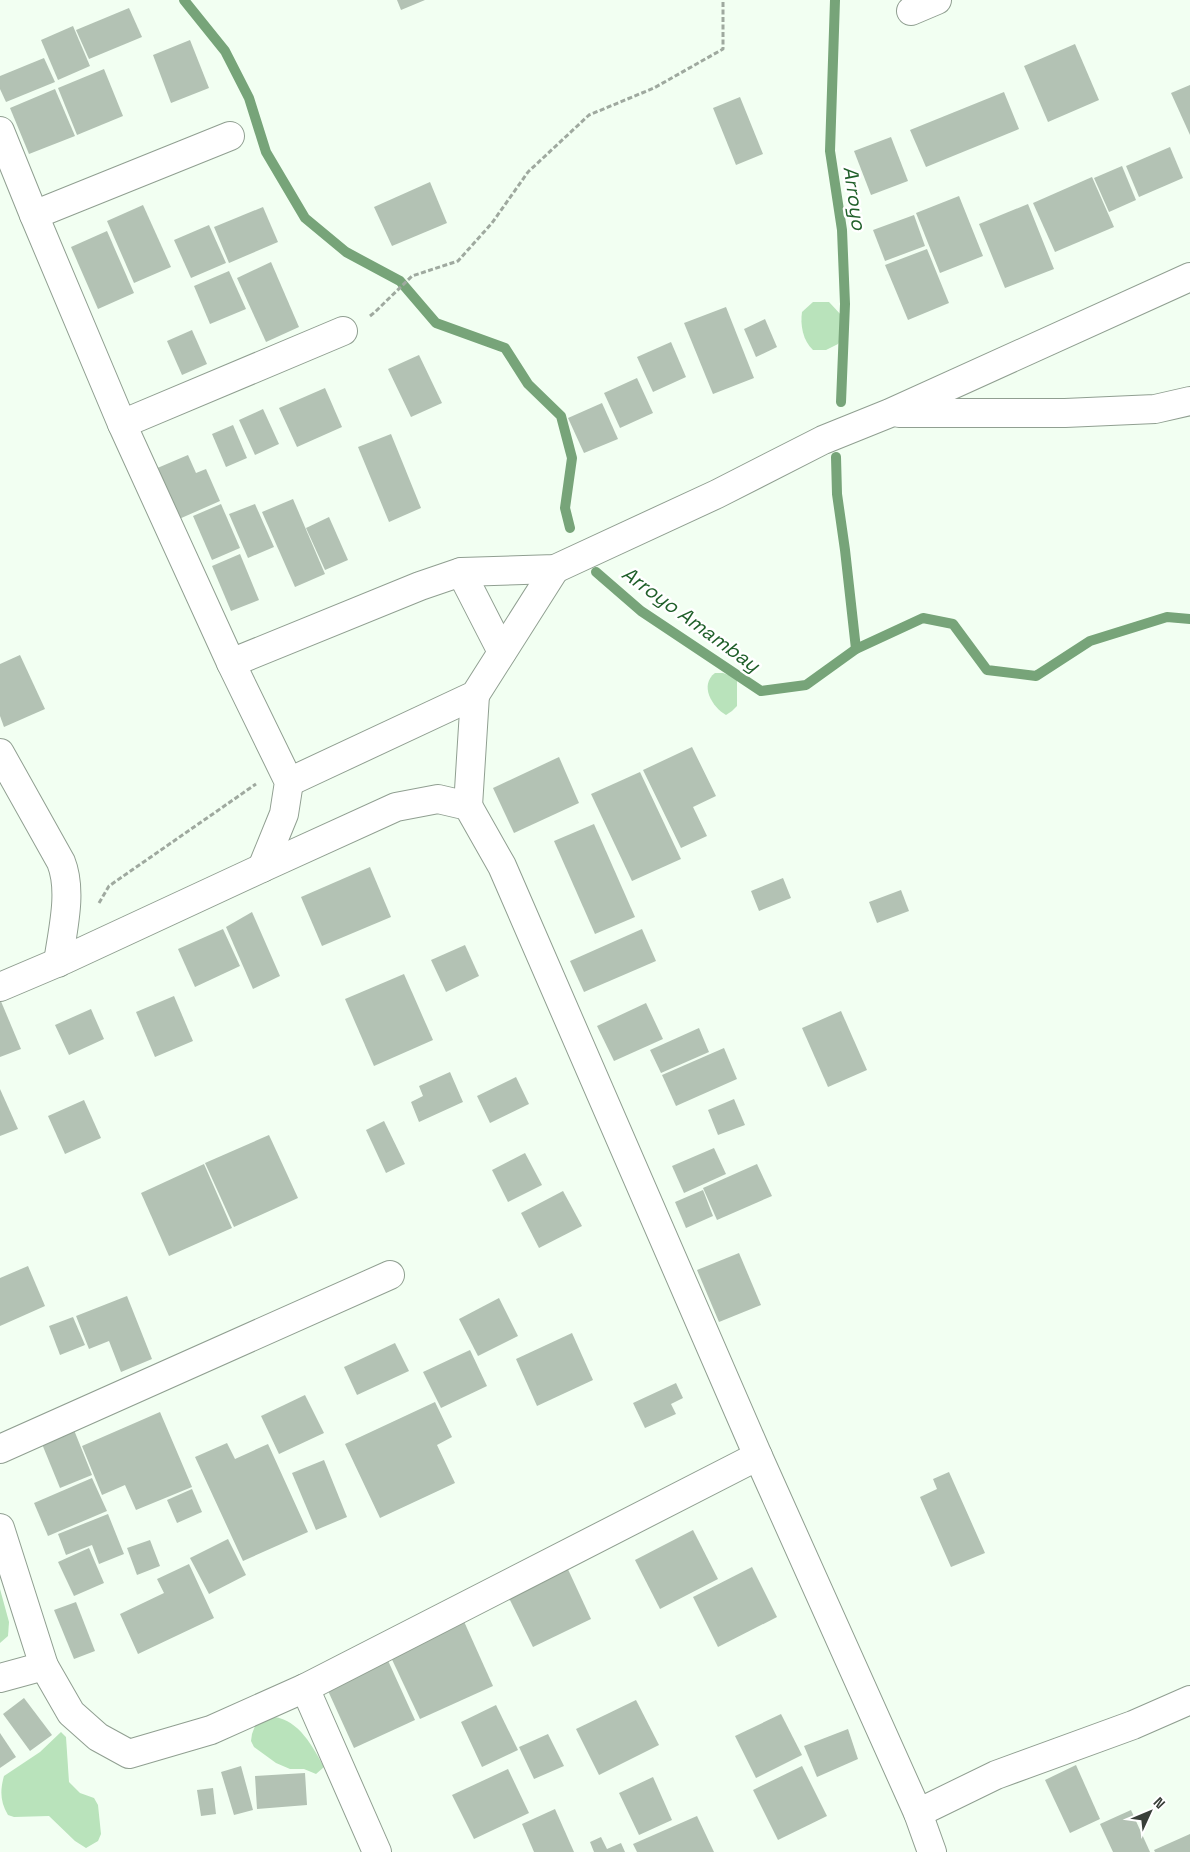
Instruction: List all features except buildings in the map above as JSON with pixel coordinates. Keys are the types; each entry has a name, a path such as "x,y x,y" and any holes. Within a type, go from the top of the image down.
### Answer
{"street":[{"path":"911,11 937,0"},
{"path":"0,131 122,424 231,663 285,774 284,814 262,868"},
{"path":"34,215 230,136"},
{"path":"231,663 420,586 462,572 555,569 717,494 823,440 890,414 1190,277"},
{"path":"122,424 343,331"},
{"path":"890,414 1065,413 1155,409 1190,402"},
{"path":"555,569 475,695 468,806 502,866 758,1456 918,1813 923,1849"},
{"path":"462,572 502,652"},
{"path":"285,774 475,695"},
{"path":"0,753 62,862 66,875 67,891 58,963"},
{"path":"0,987 58,963 396,808 438,799 468,806"},
{"path":"0,1449 390,1275"},
{"path":"0,1528 44,1666 71,1714 98,1737 129,1754 211,1730 305,1688 758,1456"},
{"path":"0,1678 44,1666"},
{"path":"305,1688 377,1852"},
{"path":"918,1813 996,1775 1133,1725 1190,1700"}],"path":[{"path":"393,295 412,276 458,261 492,223 528,172 589,115 654,88 723,49 723,0"},
{"path":"95,911 109,886 285,774"}],"green space":[{"path":"813,302 829,302 843,317 844,333 838,344 826,350 813,350 803,332 802,312"},
{"path":"715,673 723,673 737,678 737,706 726,715 716,707 709,696 708,684 710,678"},
{"path":"0,1589 9,1622 8,1636 0,1643"},
{"path":"274,1717 291,1723 310,1743 324,1767 316,1774 304,1769 290,1769 276,1763 254,1747 251,1741 255,1726"},
{"path":"61,1732 66,1737 69,1782 80,1793 94,1798 98,1805 101,1834 98,1841 86,1848 75,1841 49,1816 14,1817 8,1815 2,1801 1,1791 4,1776 40,1752"}],"waterway":[{"name":"Arroyo Amambay","path":"184,0 225,51 249,98 266,152 305,218 346,252 400,281 436,323 505,348 528,384 561,416 572,458 565,508 570,528"},
{"name":"Arroyo","path":"835,0 830,151 842,230 845,304 841,402"},
{"name":"Arroyo","path":"836,457 837,494 856,649"},
{"name":"Arroyo Amambay","path":"596,572 641,611 761,691 806,685 856,649 923,618 953,624 987,670 1036,676 1090,641 1167,617 1190,619"}]}
